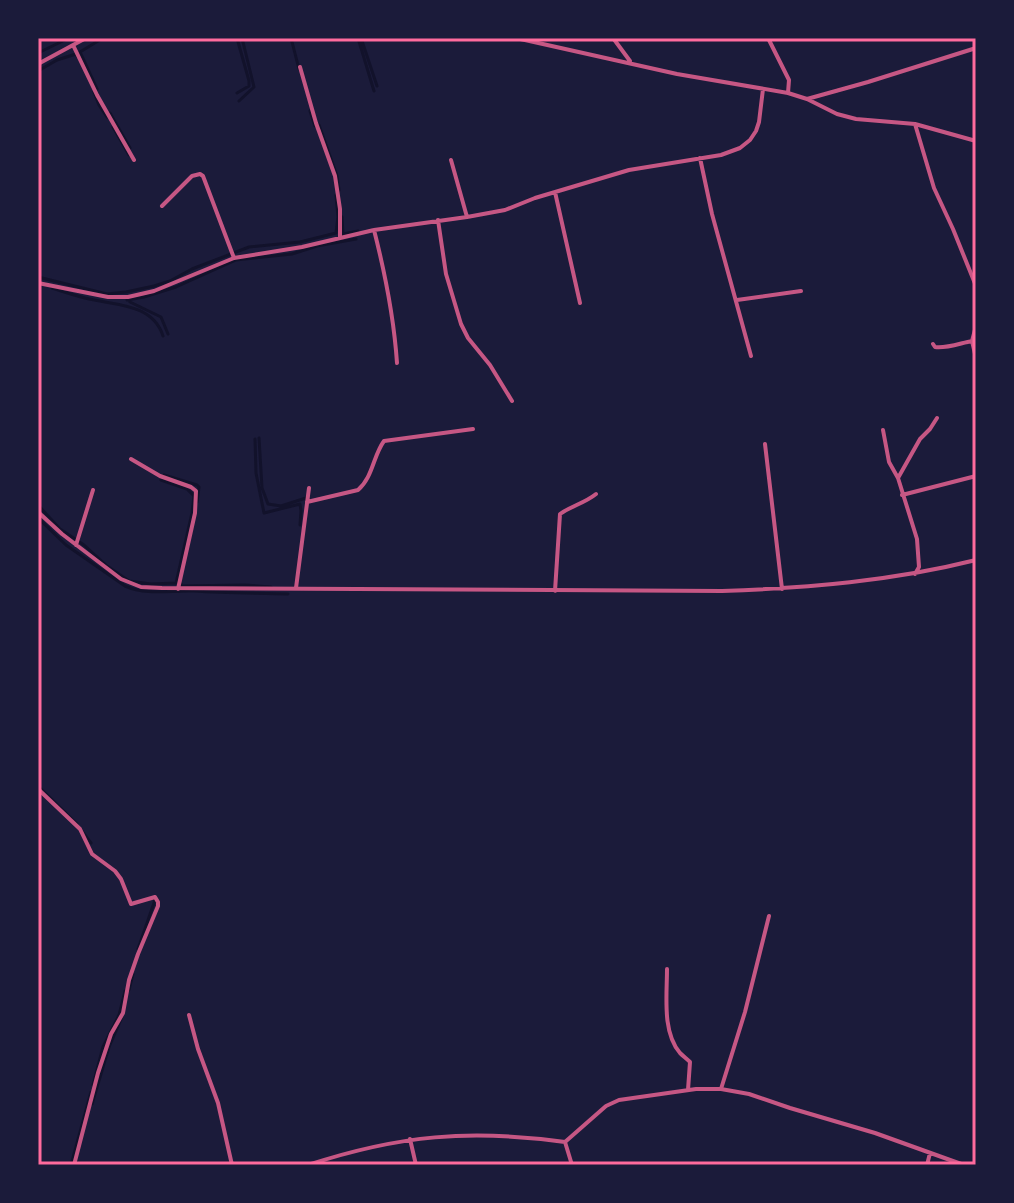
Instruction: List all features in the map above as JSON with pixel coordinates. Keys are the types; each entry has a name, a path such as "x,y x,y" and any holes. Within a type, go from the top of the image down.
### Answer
{"street":[{"path":"38,64 86,38"},
{"path":"516,38 677,74 788,93 856,119 915,124 976,141"},
{"path":"613,38 631,63"},
{"path":"768,38 789,80 788,93"},
{"path":"73,45 134,160"},
{"path":"807,99 976,48"},
{"path":"300,67 335,176 340,238"},
{"path":"38,283 108,297 128,297 154,291 234,258 302,247 374,230 505,210 629,170 721,155 740,148 756,131 763,89"},
{"path":"915,124 934,188 976,286"},
{"path":"700,158 751,356"},
{"path":"451,160 467,217"},
{"path":"162,206 192,176 203,176 234,258"},
{"path":"555,192 580,303"},
{"path":"438,220 446,274 461,324 512,401"},
{"path":"374,230 382,260 397,363"},
{"path":"737,300 801,291"},
{"path":"976,326 972,341 976,358"},
{"path":"933,344 942,348 972,341"},
{"path":"898,478 920,439 937,418"},
{"path":"307,502 358,490 365,485 384,441 473,429"},
{"path":"883,430 889,462 898,478 917,539 919,567 915,574"},
{"path":"765,444 782,589"},
{"path":"131,459 160,476 196,491 195,513 178,589"},
{"path":"902,495 976,476"},
{"path":"296,588 309,488"},
{"path":"76,545 93,490"},
{"path":"555,591 560,514 596,494"},
{"path":"38,512 76,545 130,584 178,589 782,589 915,574 976,560"},
{"path":"38,789 80,829 92,854 115,871 131,904 155,897 158,902 129,980 123,1013 111,1034 98,1073 74,1165"},
{"path":"721,1089 745,1012 769,916"},
{"path":"667,969 668,1021 671,1038 690,1062 688,1090"},
{"path":"189,1015 218,1103 232,1165"},
{"path":"308,1165 349,1152 435,1136 496,1134 565,1142 606,1106 619,1100 688,1090 721,1089 749,1094 875,1133 964,1165"},
{"path":"410,1139 416,1165"},
{"path":"565,1142 572,1165"},
{"path":"927,1165 930,1153"}],"waterway":[{"path":"38,53 69,38"},
{"path":"97,89 80,52 103,38"},
{"path":"237,38 249,86 237,93"},
{"path":"239,101 254,87 242,38"},
{"path":"291,38 299,69"},
{"path":"358,38 374,91"},
{"path":"361,38 377,86"},
{"path":"38,71 57,60 77,56"},
{"path":"94,92 107,117"},
{"path":"310,111 315,126"},
{"path":"110,113 130,148"},
{"path":"319,125 339,190"},
{"path":"113,127 129,155"},
{"path":"38,277 107,294 154,286 249,247 300,242 336,233 336,195"},
{"path":"342,217 343,234 358,231"},
{"path":"127,300 176,287 236,260 292,254 356,239"},
{"path":"52,288 142,312 158,325 163,336"},
{"path":"130,302 161,317 168,334"},
{"path":"259,438 262,488 268,504 281,506 306,498"},
{"path":"255,439 256,473 264,513 300,504 300,525"},
{"path":"164,475 197,485 197,502"},
{"path":"38,505 60,529 129,581 176,583 194,496 187,489 161,480"},
{"path":"38,518 66,545 134,589 151,592 288,594"},
{"path":"181,584 271,587"},
{"path":"38,786 77,824"},
{"path":"81,830 91,843"},
{"path":"138,949 155,900"},
{"path":"129,990 133,974"},
{"path":"93,1085 103,1047 119,1015 125,991"},
{"path":"92,1104 109,1047 122,1017"},
{"path":"71,1165 91,1092"}]}
